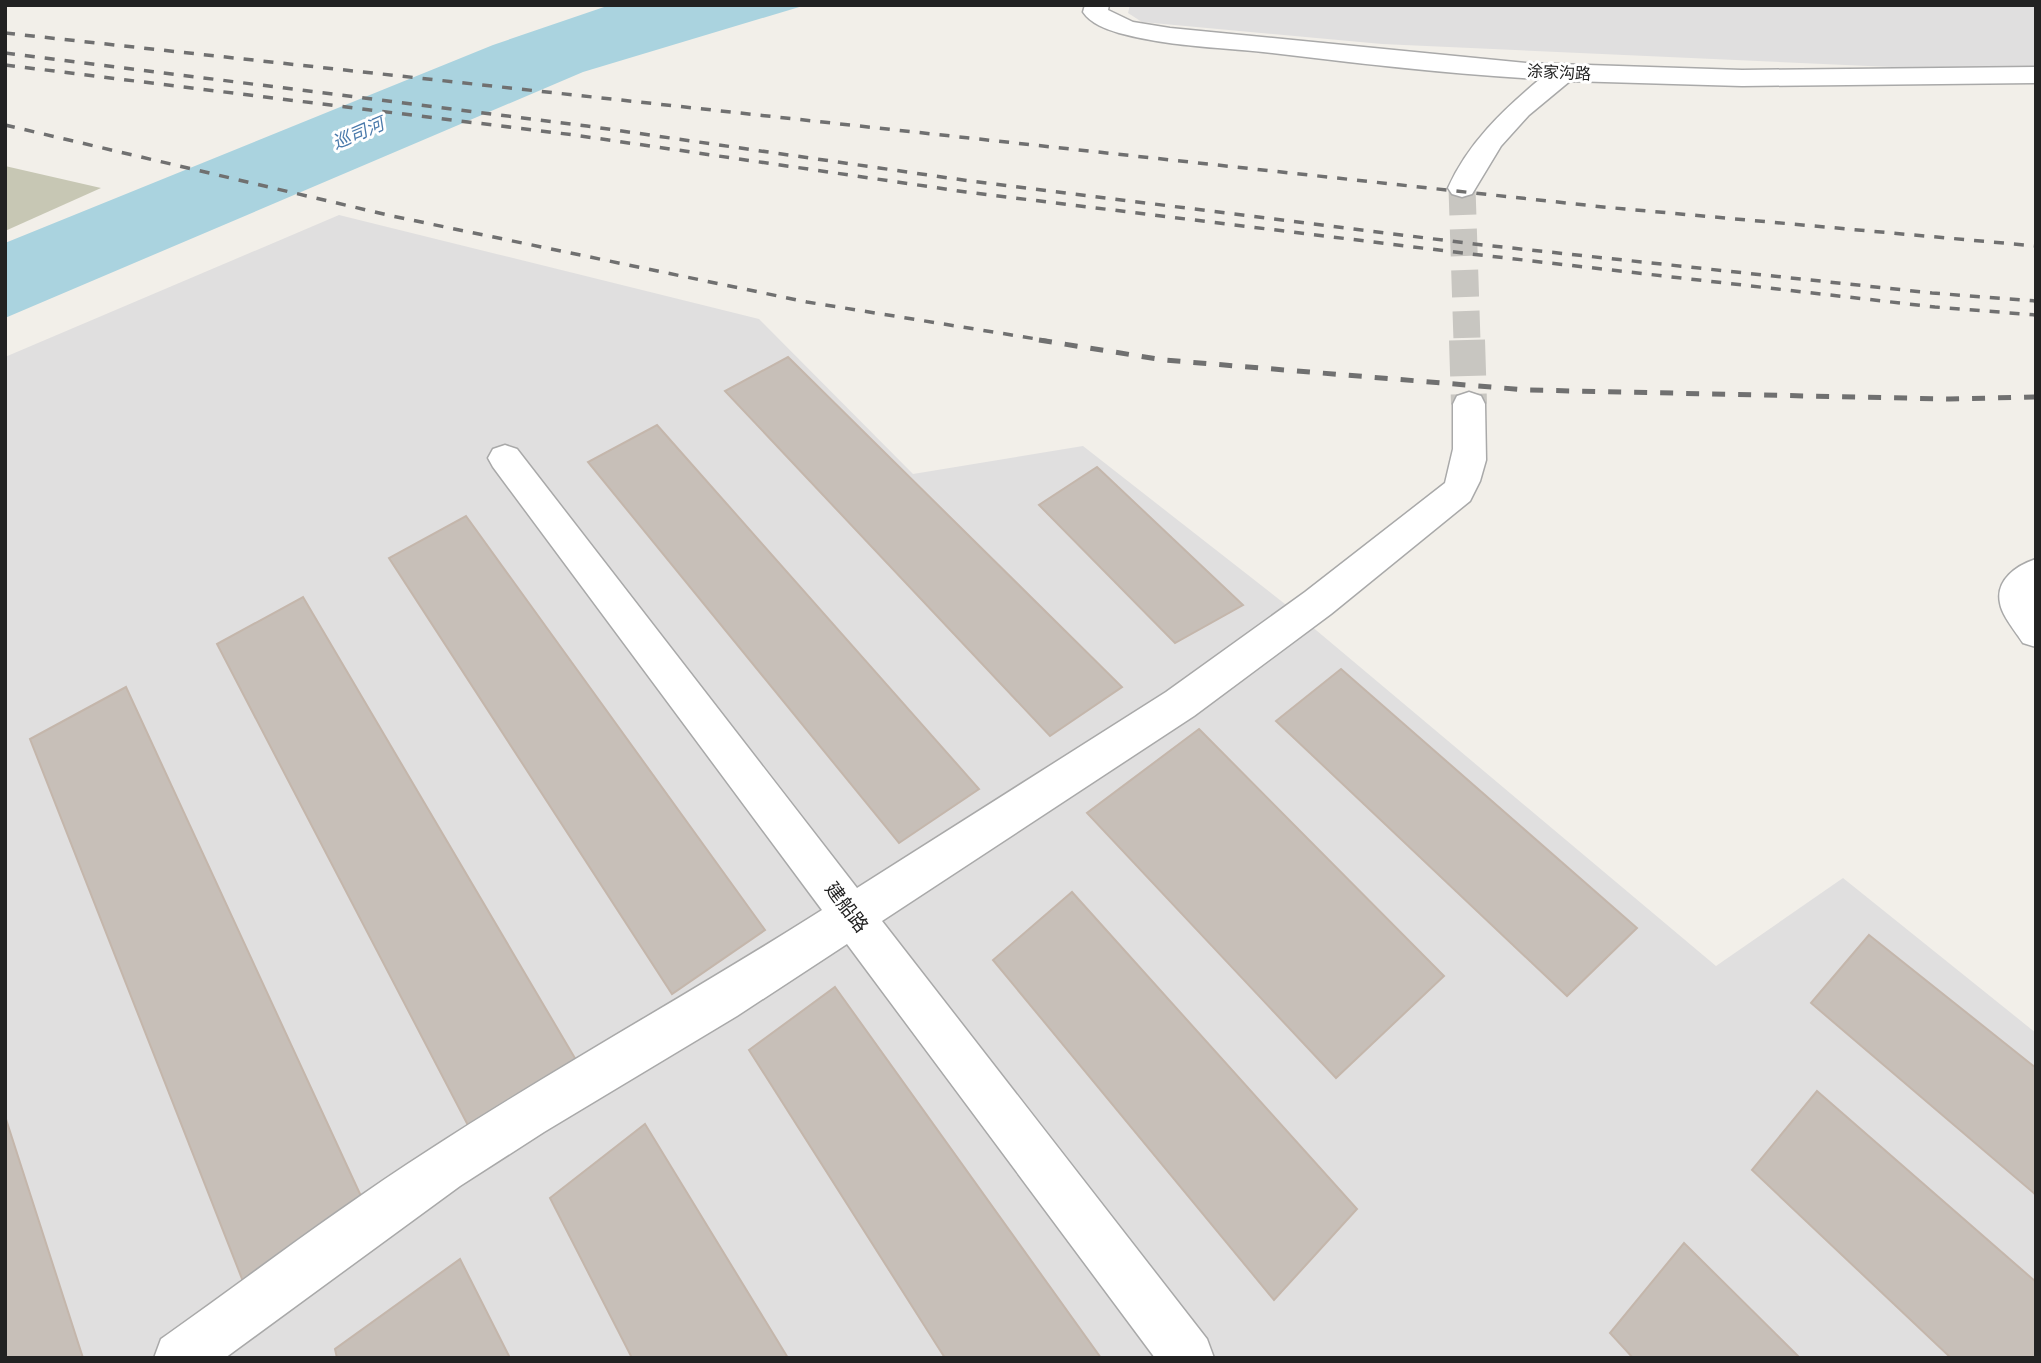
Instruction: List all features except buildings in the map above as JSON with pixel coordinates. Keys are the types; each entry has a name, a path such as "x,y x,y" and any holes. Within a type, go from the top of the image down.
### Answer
{"street":[{"name":"涂家沟路","path":"1097,5 1096,12 1113,24 1163,34 1374,58 1564,73 1733,79 2036,75"},
{"path":"1462,188 1468,171 1487,145 1564,73"},
{"path":"180,1358 443,1170 527,1115 721,1000 1180,704 1318,603 1458,492 1468,476 1471,453 1469,404"},
{"name":"建船路","path":"505,458 1188,1358"},
{"path":"2036,572 2020,586 2018,603 2036,632"}],"shaded area":[{"path":"1130,5 2036,5 2036,66 1913,68 1382,44 1142,22 1128,13"},
{"path":"5,166 101,188 5,231"},
{"path":"339,215 759,319 913,474 1083,446 1285,604 1716,966 1843,878 2036,1033 2036,1358 83,1358 5,1116 5,357"}],"water":[{"name":"巡司河","path":"610,5 806,5 583,72 5,318 5,243 493,45"}],"tunnel":[{"path":"1462,188 1467,341"},
{"path":"1467,340 1469,404"}],"railway":[{"path":"5,33 1603,207 2036,246"},
{"path":"5,53 587,126 970,181 1474,244 1932,293 2036,301"},
{"path":"5,65 574,135 966,192 1471,254 1935,307 2036,315"},
{"path":"5,125 392,216 807,302 1049,341"},
{"path":"1039,340 1164,360 1527,390 1949,399 2036,397"}]}
